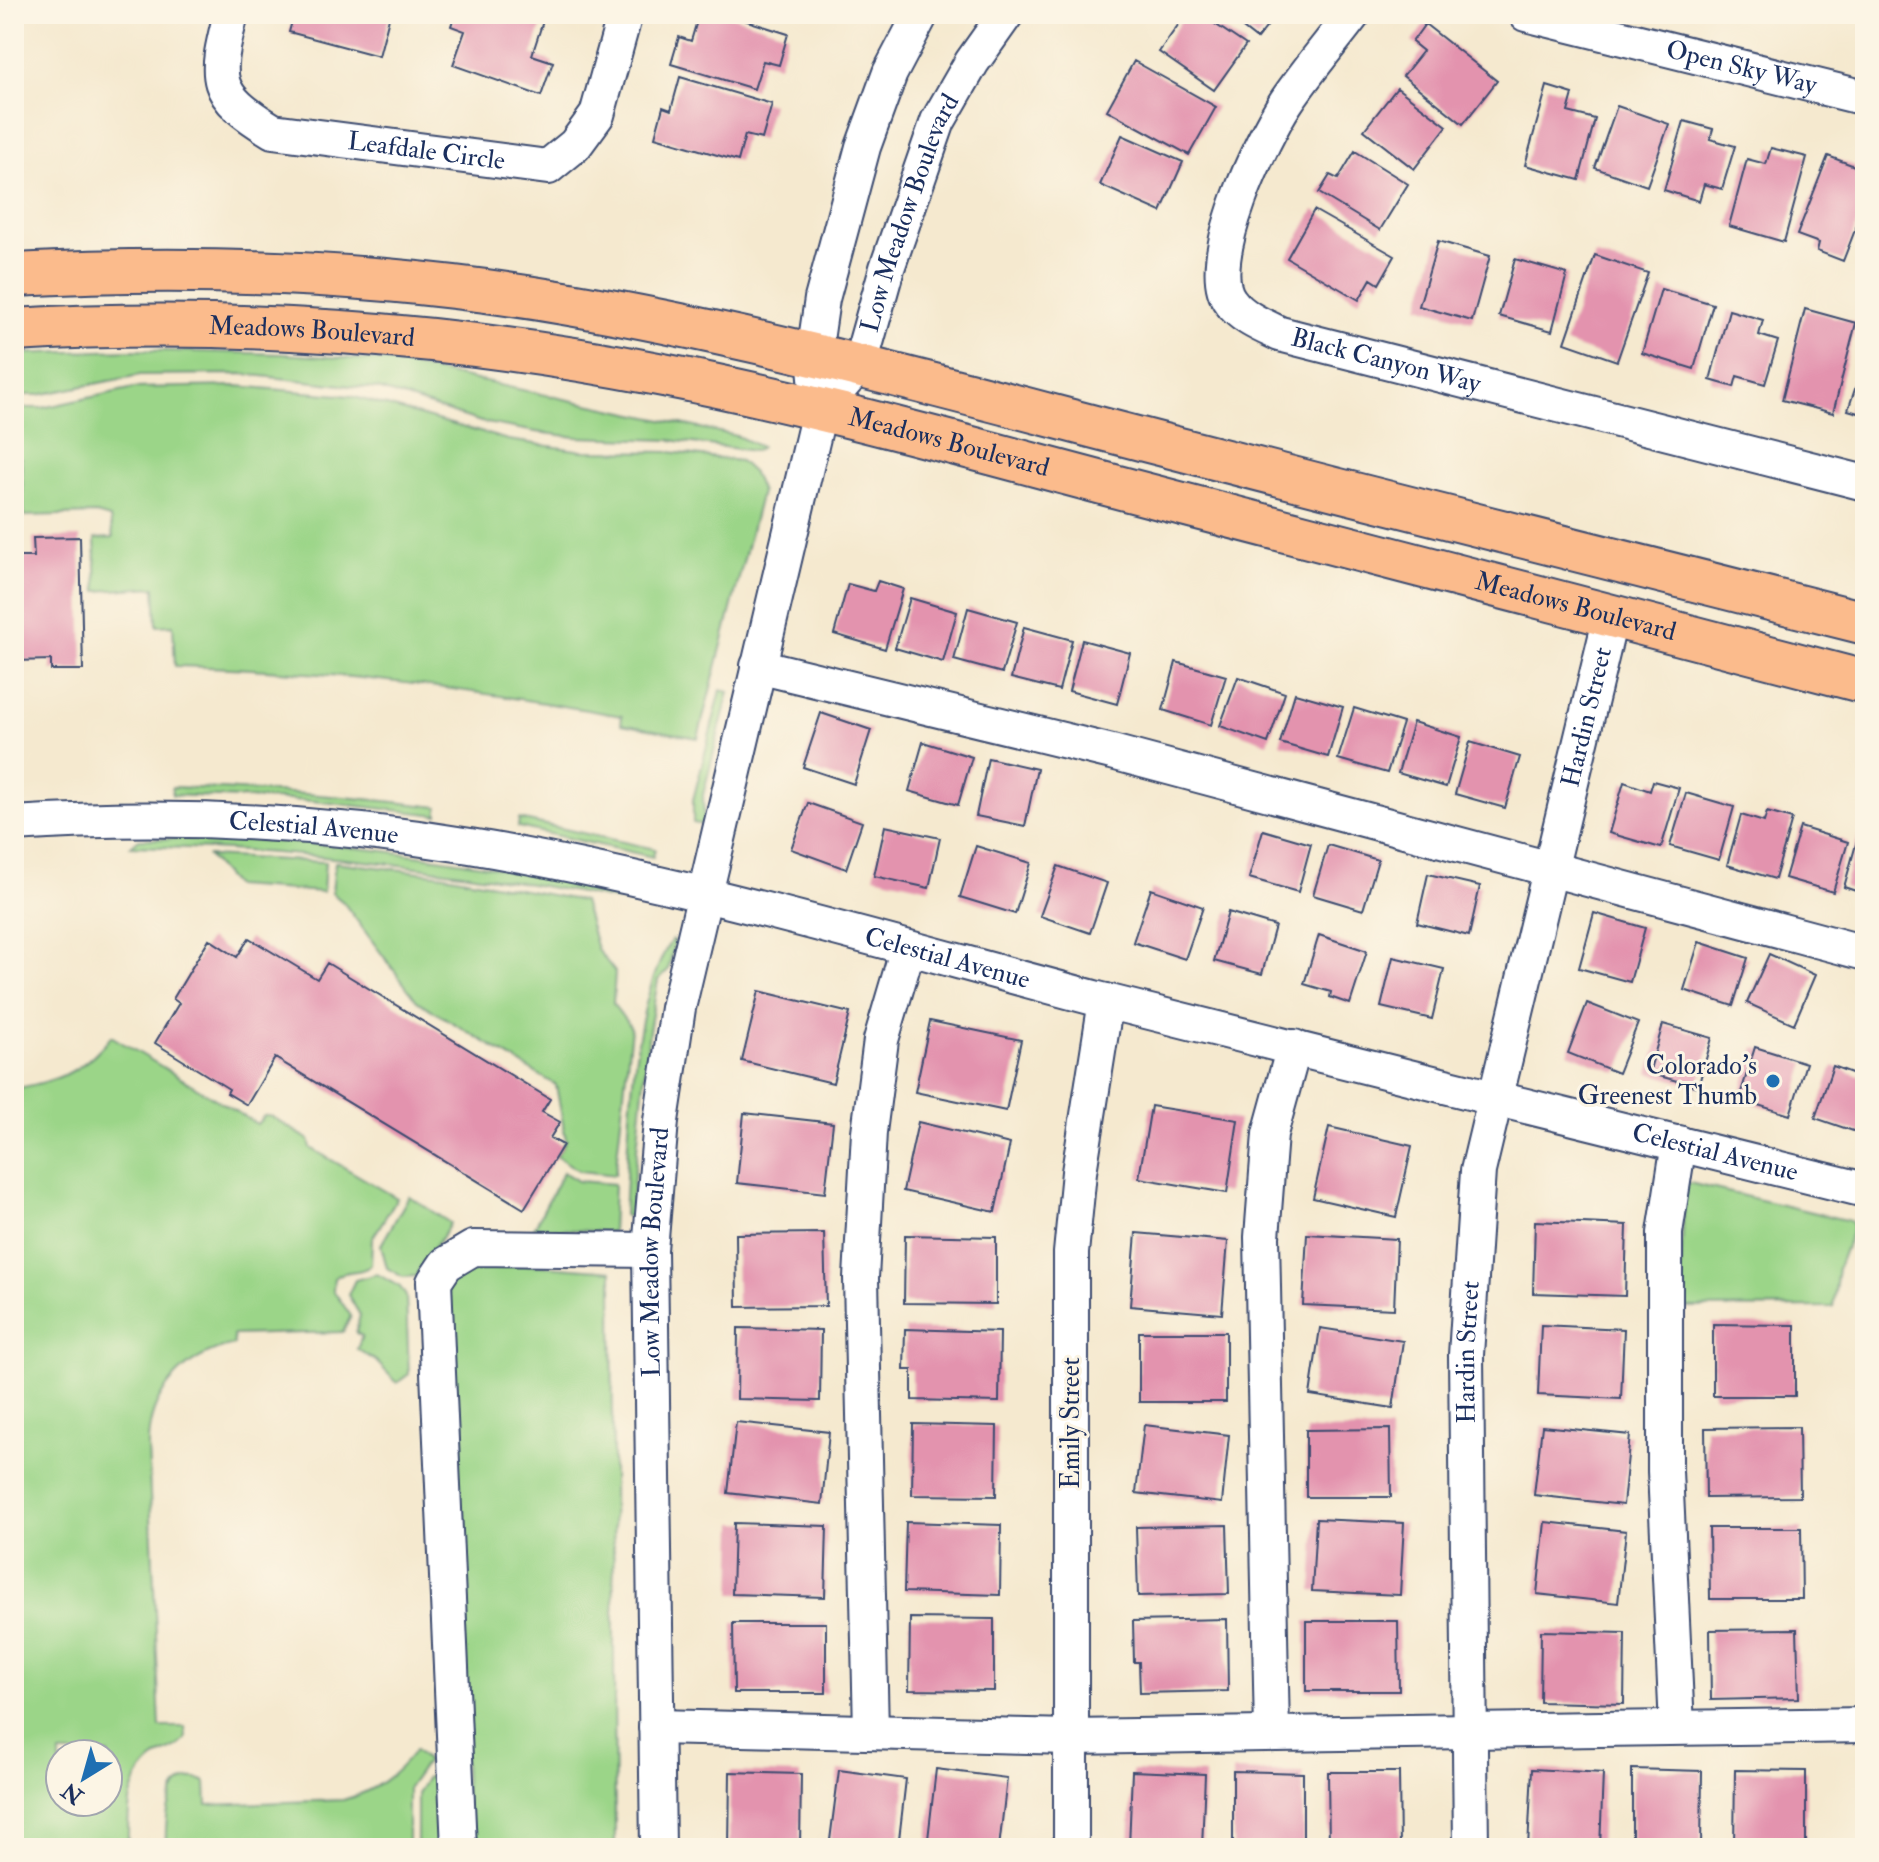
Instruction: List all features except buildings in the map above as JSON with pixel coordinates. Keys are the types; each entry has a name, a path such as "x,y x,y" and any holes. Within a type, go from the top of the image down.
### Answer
{"main road":[{"name":"Meadows Boulevard","path":"14,275 153,269 356,278 559,302 860,364 1865,623"},
{"name":"Meadows Boulevard","path":"14,330 151,326 381,336 659,374 819,412 1865,682"}],"street":[{"name":"Leafdale Circle","path":"231,14 220,57 221,84 239,110 273,131 548,167 575,145 597,115 625,14"},
{"name":"Low Meadow Boulevard","path":"658,1848 650,1250 661,1121 678,1008 819,412 814,354 822,299 863,147 890,73 921,14"},
{"name":"Low Meadow Boulevard","path":"819,412 860,364 909,201 938,121 972,62 1006,14"},
{"name":"Black Canyon Way","path":"1353,14 1284,104 1228,226 1222,250 1225,287 1228,299 1240,311 1280,334 1865,483"},
{"name":"Open Sky Way","path":"1526,14 1865,98"},
{"name":"Hardin Street","path":"1471,1848 1466,1355 1478,1171 1611,616"},
{"path":"758,666 1112,752 1865,953"},
{"name":"Celestial Avenue","path":"14,824 129,818 357,831 470,846 705,895 1106,1001 1865,1190"},
{"path":"871,1732 861,1278 869,1132 881,1040 908,948"},
{"name":"Emily Street","path":"1071,1848 1071,1253 1083,1142 1106,1001"},
{"path":"1272,1733 1262,1237 1270,1134 1294,1047"},
{"path":"1677,1727 1665,1471 1665,1233 1679,1143"},
{"path":"459,1848 434,1282 446,1264 473,1248 650,1250"},
{"path":"656,1727 1071,1737 1865,1725"}],"green space":[{"path":"128,350 283,354 387,361 737,436 761,447 754,451 669,440 576,437 536,432 481,422 378,389 243,374 140,375 38,395 14,395 14,354"},
{"path":"237,386 351,396 508,440 583,451 670,452 740,461 753,473 761,492 698,738 621,724 622,716 456,690 288,671 175,666 173,625 157,626 155,587 97,591 95,539 113,538 110,518 96,514 24,516 21,458 14,458 14,408 42,408 134,388"},
{"path":"721,690 729,692 703,795 704,825 693,823 693,800"},
{"path":"172,787 405,803 438,807 438,815 313,801 172,795"},
{"path":"519,819 655,849 653,857 518,827"},
{"path":"139,839 269,841 399,853 528,873 655,901 654,908 522,883 394,864 265,852 131,846"},
{"path":"208,856 325,862 323,892 234,886"},
{"path":"335,862 445,875 583,901 597,949 615,972 613,1004 631,1028 615,1175 580,1171 556,1156 566,1140 556,1085 417,1001 343,902 332,893"},
{"path":"672,939 675,941 668,970 658,980 649,1031 630,1218 624,1215 630,1111 639,1035 658,967"},
{"path":"111,1036 257,1124 264,1116 271,1116 309,1140 311,1148 397,1198 372,1239 371,1265 334,1278 333,1290 351,1316 343,1332 233,1335 234,1345 199,1358 172,1380 162,1394 154,1410 148,1446 160,1727 185,1727 186,1738 154,1759 138,1778 130,1800 128,1848 14,1848 14,1089 57,1078 89,1059"},
{"path":"563,1172 578,1181 614,1184 612,1232 534,1228"},
{"path":"1685,1182 1850,1221 1853,1227 1838,1268 1833,1307 1679,1308"},
{"path":"409,1196 450,1223 416,1276 403,1277 387,1268 381,1245"},
{"path":"473,1265 532,1265 612,1271 615,1848 467,1848 447,1289 461,1269"},
{"path":"377,1274 400,1287 406,1296 409,1374 397,1383 376,1361 357,1349 362,1336 356,1333 360,1315 348,1295 355,1280"},
{"path":"415,1750 427,1761 408,1788 408,1848 166,1848 171,1800 183,1782 193,1779 206,1782 207,1805 343,1800 384,1781"},
{"path":"427,1777 436,1777 441,1848 417,1848 417,1794"}],"place":[{"name":"Colorado's Greenest Thumb","path":"1773,1081"}]}
